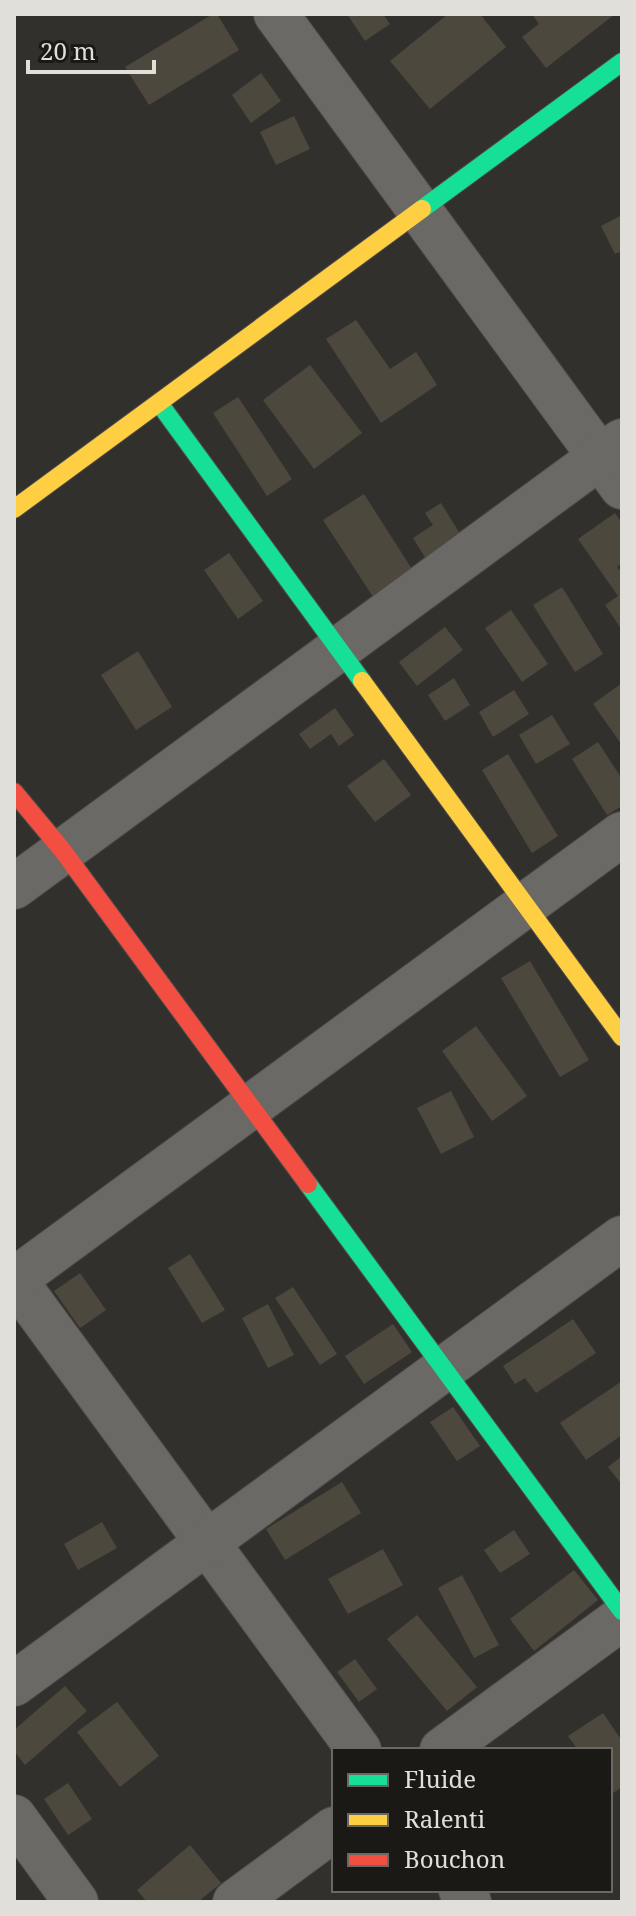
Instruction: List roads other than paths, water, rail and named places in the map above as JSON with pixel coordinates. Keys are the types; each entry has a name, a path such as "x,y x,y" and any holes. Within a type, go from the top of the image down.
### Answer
{"street":[{"path":"14,887 339,649 615,462 420,211 276,14"},
{"path":"14,509 622,62"},
{"path":"159,403 622,1037"},
{"path":"14,792 63,851 622,1611"},
{"path":"358,1748 14,1279 622,834"},
{"path":"14,1684 622,1238"},
{"path":"445,1748 622,1618"},
{"path":"14,1817 76,1902"},
{"path":"235,1902 332,1830"}]}
